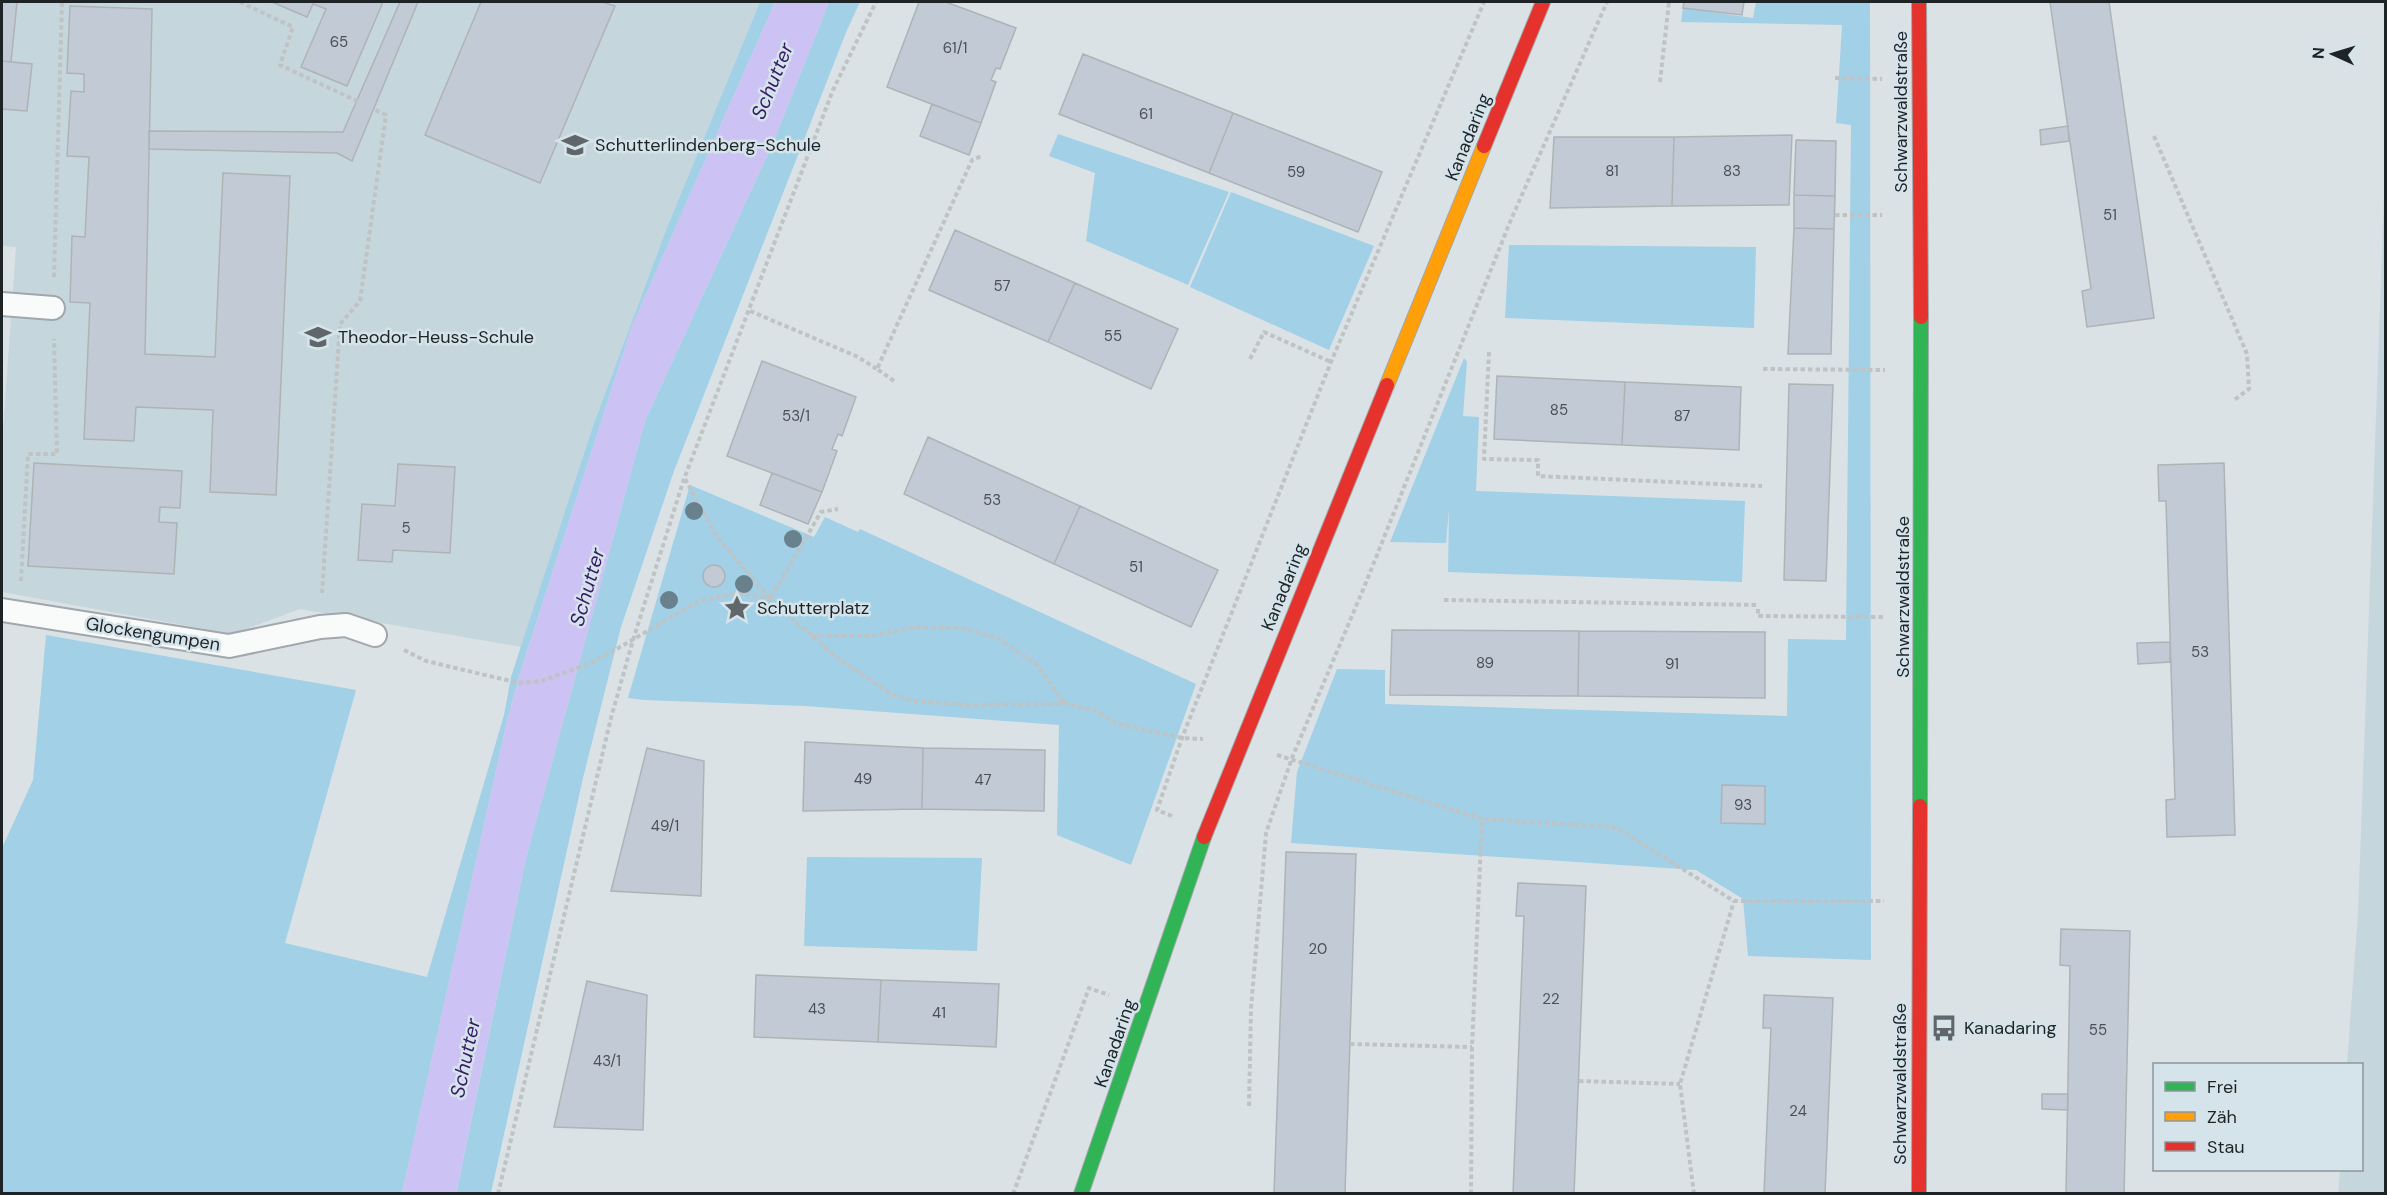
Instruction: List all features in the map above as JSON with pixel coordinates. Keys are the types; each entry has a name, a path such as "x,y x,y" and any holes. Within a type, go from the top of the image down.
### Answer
{"street":[{"name":"Kanadaring","path":"1081,1194 1206,830 1543,2"},
{"name":"Schwarzwaldstraße","path":"1918,1194 1921,371 1919,2"}],"lane":[{"path":"2,304 53,308"},
{"name":"Glockengumpen","path":"2,610 229,646 320,627 346,625 375,635"}],"path":[{"path":"21,571 28,454 57,454 53,308 62,2"},
{"path":"240,2 293,27 280,65 357,101"},
{"path":"498,1194 611,718 684,478 833,90 876,2"},
{"path":"1206,830 1157,810 1182,738 1331,362 1484,2"},
{"path":"1249,1106 1251,1008 1266,833 1292,758 1370,574 1510,222 1606,2"},
{"path":"1660,82 1669,2"},
{"path":"1835,78 1919,80"},
{"path":"322,603 340,324 360,302 386,115 373,109"},
{"path":"2154,136 2247,354 2249,389 2233,401"},
{"path":"877,369 972,160 982,156"},
{"path":"1835,215 1920,215"},
{"path":"750,311 856,356 894,381"},
{"path":"1250,359 1264,332 1331,362"},
{"path":"1489,352 1484,459 1538,460 1538,476 1762,486"},
{"path":"1763,369 1921,371"},
{"path":"684,478 717,537 770,599 836,657 891,694 915,701 967,705 1066,704 1094,710 1118,724 1182,738 1210,739 1292,758 1482,819 1615,827 1734,901 1885,901 1885,889"},
{"path":"770,599 821,513 838,509"},
{"path":"375,635 426,661 519,683 542,681 588,664 699,601 741,593 770,599"},
{"path":"1444,600 1759,607 1758,616 1886,617"},
{"path":"811,636 870,636 916,627 961,628 998,638 1037,665 1066,704"},
{"path":"1471,1194 1472,1047 1482,819"},
{"path":"1694,1194 1680,1084 1734,901"},
{"path":"1013,1194 1089,988 1146,1009"},
{"path":"1350,1044 1472,1047"},
{"path":"1579,1081 1680,1084"}],"shaded area":[{"name":"Theodor-Heuss-Schule","path":"2,2 760,2 666,230 593,426 522,647 300,609 232,634 2,592 2,444 16,247 2,246"},
{"path":"760,2 775,2 632,326 521,670 508,717 402,1193 2,1194 2,848 33,780 46,635 356,690 285,943 427,977 504,715 511,677 593,426 666,230"},
{"path":"829,2 860,2 674,471 621,627 583,778 491,1193 456,1194 526,858 645,421 772,145"},
{"path":"1756,2 1870,2 1871,960 1748,956 1743,899 1696,870 1291,843 1297,772 1337,669 1385,670 1385,704 1787,716 1788,639 1846,640 1851,125 1836,123 1842,25 1681,22 1683,8 1753,18"},
{"path":"1058,134 1229,192 1188,285 1086,241 1095,173 1049,156"},
{"path":"2385,168 2386,1193 2338,1194 2340,1171 2363,1171 2363,1063 2347,1063 2358,913"},
{"path":"1231,192 1374,246 1329,350 1190,287"},
{"path":"1509,245 1756,247 1754,328 1505,318"},
{"path":"1464,358 1467,362 1463,416 1479,417 1476,491 1745,501 1742,582 1448,572 1449,509 1446,543 1390,542"},
{"path":"690,485 814,537 825,517 858,532 860,529 1196,684 1131,865 1057,835 1059,725 805,706 628,698"},
{"path":"807,857 982,858 977,951 804,946"}],"water":[{"name":"Schutter","path":"775,2 829,2 772,145 645,421 526,858 456,1193 402,1193 508,717 521,670 632,326"}],"building":[{"path":"2,2 17,2 11,62 2,61"},
{"path":"272,2 383,2 347,86 301,67 326,9 313,4 307,17"},
{"path":"400,2 418,2 352,161 337,153 149,149 149,131 343,132"},
{"path":"481,2 602,2 615,6 540,183 425,135"},
{"path":"919,2 946,2 1016,28 1000,69 996,68 991,80 996,82 981,123 887,87"},
{"path":"1684,2 1744,2 1742,15 1683,8"},
{"path":"2050,2 2109,2 2154,318 2087,327 2082,291 2091,289"},
{"path":"70,6 152,9 145,354 215,357 223,173 290,176 276,495 210,492 213,410 136,407 134,441 84,439 90,303 70,302 72,236 85,237 89,157 67,156 71,91 84,92 84,74 67,73"},
{"path":"1083,54 1233,113 1209,173 1059,114"},
{"path":"2,61 32,64 27,111 2,109"},
{"path":"932,104 981,123 969,155 920,136"},
{"path":"1233,113 1382,172 1358,232 1209,173"},
{"path":"2068,126 2069,141 2041,145 2040,130"},
{"path":"1792,135 1789,205 1672,206 1674,137"},
{"path":"1554,137 1674,137 1672,206 1550,208"},
{"path":"1796,140 1836,141 1835,196 1794,195"},
{"path":"1794,195 1835,196 1834,229 1794,228"},
{"path":"1794,228 1834,229 1831,354 1788,354"},
{"path":"955,230 1075,283 1048,342 929,290"},
{"path":"1075,283 1178,329 1151,389 1048,342"},
{"path":"762,361 856,397 842,436 838,434 832,449 837,451 822,492 727,456"},
{"path":"1497,376 1625,382 1622,445 1494,439"},
{"path":"1625,382 1741,387 1739,450 1622,445"},
{"path":"1789,384 1833,385 1826,581 1784,580"},
{"path":"928,437 1080,506 1054,564 904,494"},
{"path":"34,463 182,471 180,508 160,507 159,522 177,523 174,574 28,566"},
{"path":"2224,463 2235,835 2167,837 2166,800 2175,799 2166,501 2159,501 2158,465"},
{"path":"398,464 455,467 450,553 393,550 392,562 358,560 362,504 395,506"},
{"path":"772,473 822,492 808,524 760,505"},
{"path":"1080,506 1218,570 1191,627 1054,564"},
{"path":"714,565 722,568 725,576 722,584 714,587 706,584 703,576 706,568"},
{"path":"1392,630 1579,631 1578,696 1390,695"},
{"path":"1579,631 1765,632 1765,698 1578,696"},
{"path":"2170,642 2170,662 2138,664 2137,643"},
{"path":"805,742 923,748 922,809 803,811"},
{"path":"647,748 704,761 701,896 611,891"},
{"path":"923,748 1045,750 1044,811 922,809"},
{"path":"1722,785 1765,786 1765,824 1721,823"},
{"path":"1286,852 1356,854 1345,1194 1274,1194"},
{"path":"1518,883 1586,886 1574,1194 1513,1194 1524,916 1516,916"},
{"path":"2061,929 2130,931 2124,1194 2066,1194 2070,966 2060,965"},
{"path":"756,975 881,980 878,1042 754,1037"},
{"path":"881,980 999,984 996,1047 878,1042"},
{"path":"587,981 647,995 643,1130 554,1127"},
{"path":"1764,995 1833,998 1825,1194 1764,1194 1771,1028 1763,1028"},
{"path":"2042,1094 2068,1094 2068,1110 2042,1109"}],"traffic: fast":[{"path":"1920,806 1921,317"},
{"path":"1081,1194 1204,837"}],"traffic: slow":[{"path":"1387,385 1484,146"}],"traffic: jam":[{"path":"1484,146 1543,2"},
{"path":"1919,2 1921,317"},
{"path":"1204,837 1387,385"},
{"path":"1919,1194 1920,806"}],"place":[{"name":"Schutterlindenberg-Schule","path":"575,145"},
{"name":"Theodor-Heuss-Schule","path":"318,337"},
{"name":"Schutterplatz","path":"737,608"},
{"name":"Kanadaring","path":"1944,1028"}]}
